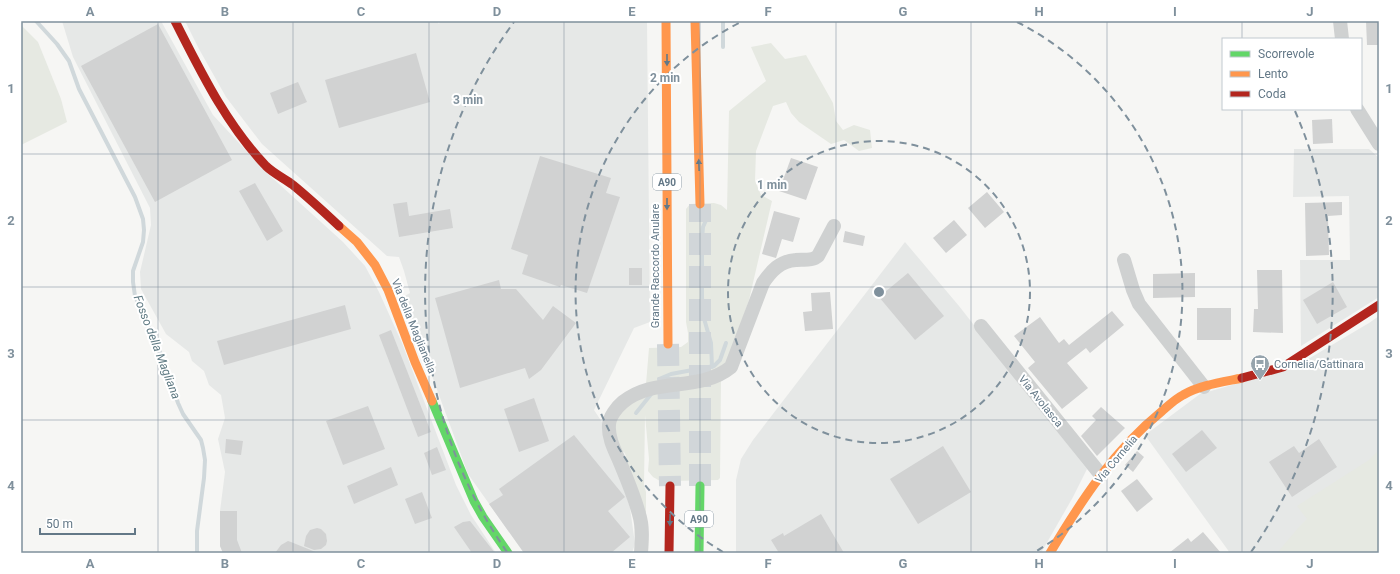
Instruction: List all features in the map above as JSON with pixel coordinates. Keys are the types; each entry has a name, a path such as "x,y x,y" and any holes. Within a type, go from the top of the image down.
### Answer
{"main road":[{"name":"Via della Maglianella","path":"175,21 208,86 227,116 247,143 267,167 294,186 357,242 375,265 388,290 415,362 474,501 483,517 508,553"},
{"name":"Grande Raccordo Anulare","path":"666,21 668,344"},
{"path":"695,21 700,204"},
{"name":"Via Cornelia","path":"1050,553 1079,505 1101,475 1150,421 1180,397 1204,387 1283,367 1379,305"},
{"name":"A90","path":"669,553 670,486"},
{"name":"A90","path":"699,553 700,486"}],"street":[{"path":"1340,21 1342,38"},
{"path":"1359,110 1379,144"},
{"path":"641,553 642,536 640,515 611,440 609,424 612,414 624,401 644,390 711,378 722,374 731,367 764,283 771,272 777,266 785,262 815,258 818,256 834,226"},
{"path":"1124,260 1139,304 1204,387"},
{"name":"Via Avolasca","path":"981,326 1101,475"}],"shaded area":[{"path":"62,21 161,21 213,115 268,174 343,242 365,266 379,292 402,343 456,485 471,515 496,553 223,553 220,546 220,511 225,472 218,439 225,418 221,395 209,385 204,371 192,361 189,352 166,334 141,289 140,272 151,225 150,208 73,57"},
{"path":"185,21 437,21 439,24 440,21 647,21 650,322 634,328 594,410 604,425 630,508 635,544 632,553 524,553 468,474 403,297 410,293 399,257 387,256 262,144 226,97"},
{"path":"21,25 38,42 61,99 67,122 21,145"},
{"path":"771,43 785,59 806,55 833,103 836,121 843,130 854,125 870,130 872,148 859,151 844,140 831,144 799,122 791,113 786,102 773,106 756,151 755,181 761,195 772,201 749,300 728,361 711,373 646,384 649,348 681,347 688,342 686,322 686,209 690,204 714,203 721,205 727,210 729,111 766,81 751,47"},
{"path":"1294,149 1369,149 1379,158 1379,297 1301,346 1300,260 1350,260 1349,196 1293,197"},
{"path":"905,242 959,306 1087,469 1073,497 1041,553 736,553 736,480 741,459 753,440"},
{"path":"1379,316 1379,553 1230,553 1145,435 1200,394 1293,368"},
{"path":"721,380 720,478 718,480 660,481 653,477 648,471 649,459 645,415 644,485 646,492 646,517 624,458 626,456 624,452 622,453 613,426 626,404 636,398"},
{"path":"1379,450 1379,553 1277,553 1307,519 1297,506 1369,460"}],"building":[{"path":"1366,21 1379,21 1379,45 1367,45"},
{"path":"158,24 232,160 155,202 81,66"},
{"path":"416,53 430,102 339,128 325,80"},
{"path":"298,82 307,102 278,114 270,93"},
{"path":"1332,119 1333,143 1313,144 1312,120"},
{"path":"540,156 611,178 606,193 620,197 587,293 561,285 560,287 522,274 528,255 511,249"},
{"path":"791,158 818,167 806,200 779,191"},
{"path":"255,183 283,231 267,241 239,191"},
{"path":"987,192 1004,212 985,228 968,208"},
{"path":"407,202 409,216 450,209 453,228 399,237 393,204"},
{"path":"1342,202 1342,215 1328,216 1329,255 1306,256 1305,203"},
{"path":"774,211 800,218 793,242 782,239 776,258 762,254"},
{"path":"954,220 967,235 946,253 933,238"},
{"path":"845,231 865,236 863,246 843,242"},
{"path":"629,268 642,268 642,285 629,285"},
{"path":"1257,270 1282,270 1283,333 1253,332 1254,309 1258,309"},
{"path":"908,273 944,316 915,340 879,297"},
{"path":"1195,273 1195,297 1153,298 1153,274"},
{"path":"499,280 501,289 516,289 543,320 553,306 576,323 541,370 529,379 525,368 460,388 435,298"},
{"path":"1333,282 1347,307 1317,324 1303,300"},
{"path":"830,292 833,329 805,331 803,312 812,311 811,293"},
{"path":"345,305 351,329 224,365 217,341"},
{"path":"1197,308 1231,308 1231,340 1197,340"},
{"path":"1112,311 1124,325 1090,353 1086,348 1067,363 1088,388 1062,409 1028,368 1035,362 1014,336 1040,317 1059,343 1064,339 1069,345"},
{"path":"391,330 431,432 418,437 379,335"},
{"path":"534,398 549,441 519,452 504,409"},
{"path":"368,406 385,449 343,465 326,421"},
{"path":"1101,407 1125,428 1097,456 1081,436 1096,420 1092,416"},
{"path":"1202,430 1217,448 1186,472 1172,454"},
{"path":"574,435 625,497 608,511 630,537 611,553 524,553 489,504 503,495 499,489"},
{"path":"226,439 243,441 241,455 225,453"},
{"path":"1319,439 1337,467 1292,497 1269,462 1294,446 1299,453"},
{"path":"943,446 971,492 918,524 890,479"},
{"path":"437,447 446,470 432,475 424,453"},
{"path":"1137,451 1144,457 1133,472 1125,465"},
{"path":"391,467 398,485 354,504 347,486"},
{"path":"1137,479 1153,499 1137,512 1121,491"},
{"path":"422,492 432,518 415,524 405,499"},
{"path":"220,511 237,511 237,540 242,553 223,553 220,546"},
{"path":"821,514 844,553 779,553 771,540 783,533 784,536"},
{"path":"470,521 495,553 472,553 454,527 463,522"},
{"path":"317,528 321,529 326,534 326,545 321,549 314,550 304,546 306,536 310,530"},
{"path":"1203,532 1221,553 1169,553 1188,538 1191,542"},
{"path":"288,541 318,553 275,553 281,545"}],"waterway":[{"name":"Fosso della Magliana","path":"36,21 57,44 69,61 79,89 135,197 143,219 143,242 133,271 135,296 164,361 183,414 201,440 205,460 197,531 197,553"},
{"path":"723,21 723,47"},
{"name":"Grande Raccordo Anulare","path":"707,218 703,227 702,239 702,297 703,315 711,343 712,367"},
{"name":"Grande Raccordo Anulare","path":"659,379 671,374 714,366 720,360 726,343"},
{"path":"636,413 652,393"}],"tunnel":[{"path":"700,204 700,486"},
{"path":"668,344 670,486"}],"traffic: fast":[{"path":"432,401 474,501 483,517 508,553"},
{"path":"699,553 700,486"}],"traffic: slow":[{"path":"666,21 668,344"},
{"path":"695,21 700,204"},
{"path":"339,226 357,242 375,265 388,290 415,362 432,401"},
{"path":"1050,553 1074,514 1100,477 1113,460 1144,427 1180,397 1212,384 1242,378"}],"traffic: jam":[{"path":"175,21 215,97 226,115 252,150 269,169 293,185 339,226"},
{"path":"1242,378 1283,367 1379,305"},
{"path":"669,553 670,486"}],"place":[{"name":"Cornelia/Gattinara","path":"1260,381"}]}
